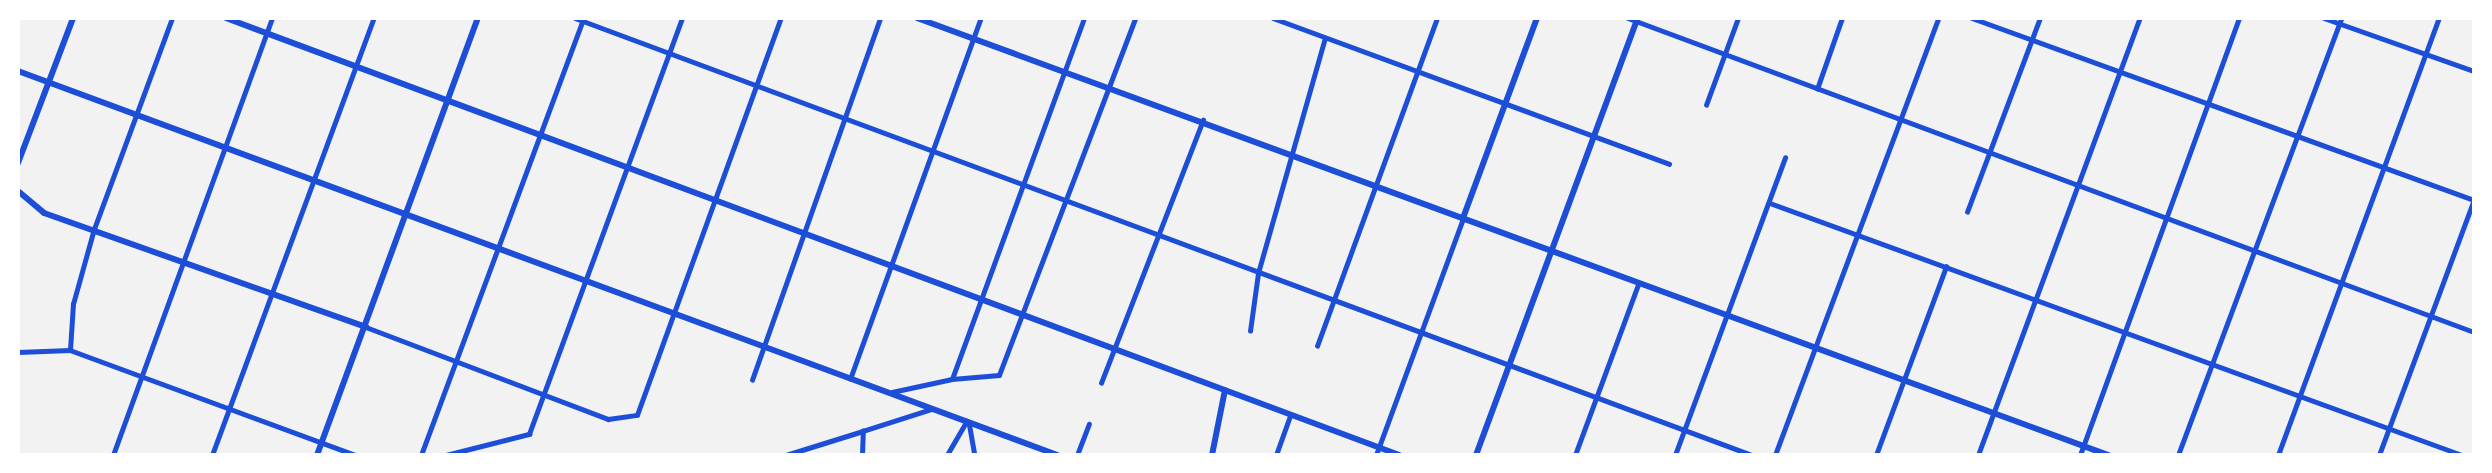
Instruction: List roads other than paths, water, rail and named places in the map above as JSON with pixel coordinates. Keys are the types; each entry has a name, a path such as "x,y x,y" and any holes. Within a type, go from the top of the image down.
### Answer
{"street":[{"path":"18,163 73,18"},
{"path":"70,350 73,304 94,229 172,18"},
{"path":"226,18 357,68 627,165 804,233 1024,311 1290,416 1399,455"},
{"path":"113,455 272,18"},
{"path":"212,455 276,294 374,18"},
{"path":"318,455 366,327 403,214 478,18"},
{"path":"575,18 935,152 1066,197 1258,273 1752,455"},
{"path":"446,455 529,434 542,392 682,18"},
{"path":"18,191 44,213 185,260 453,358 608,419 637,415 672,314 759,85 781,18"},
{"path":"752,380 880,18"},
{"path":"917,18 1203,120 1638,285 1994,411 2108,455"},
{"path":"850,380 891,263 935,152 981,18"},
{"path":"952,379 1084,18"},
{"path":"892,392 952,379 999,375 1135,18"},
{"path":"1273,18 1670,164"},
{"path":"1317,346 1437,18"},
{"path":"1376,455 1537,18"},
{"path":"1628,18 2474,332"},
{"path":"1706,105 1738,18"},
{"path":"1817,89 1842,18"},
{"path":"1775,455 1938,18"},
{"path":"1972,18 2296,138 2474,200 2379,455"},
{"path":"1967,212 2040,18"},
{"path":"1978,455 2140,18"},
{"path":"2080,455 2239,18"},
{"path":"2324,18 2340,21 2427,57 2474,71"},
{"path":"2278,455 2344,284 2384,169 2427,57 2439,18"},
{"path":"421,455 453,358 582,19"},
{"path":"1476,455 1597,136 1638,20"},
{"path":"2178,455 2214,364 2253,251 2340,21"},
{"path":"1250,331 1258,273 1324,38"},
{"path":"18,71 403,214 586,279 672,314 764,346 850,380 892,392 1057,455"},
{"path":"1101,383 1156,232 1203,120"},
{"path":"1675,455 1785,158"},
{"path":"1770,203 2462,455"},
{"path":"1876,455 1946,267"},
{"path":"1575,455 1638,285"},
{"path":"18,352 70,350 355,455"},
{"path":"1212,455 1225,390"},
{"path":"786,455 933,408"},
{"path":"1276,455 1290,416"},
{"path":"947,455 968,422"},
{"path":"968,422 975,455"},
{"path":"1077,455 1089,424"},
{"path":"862,455 863,431"}]}
